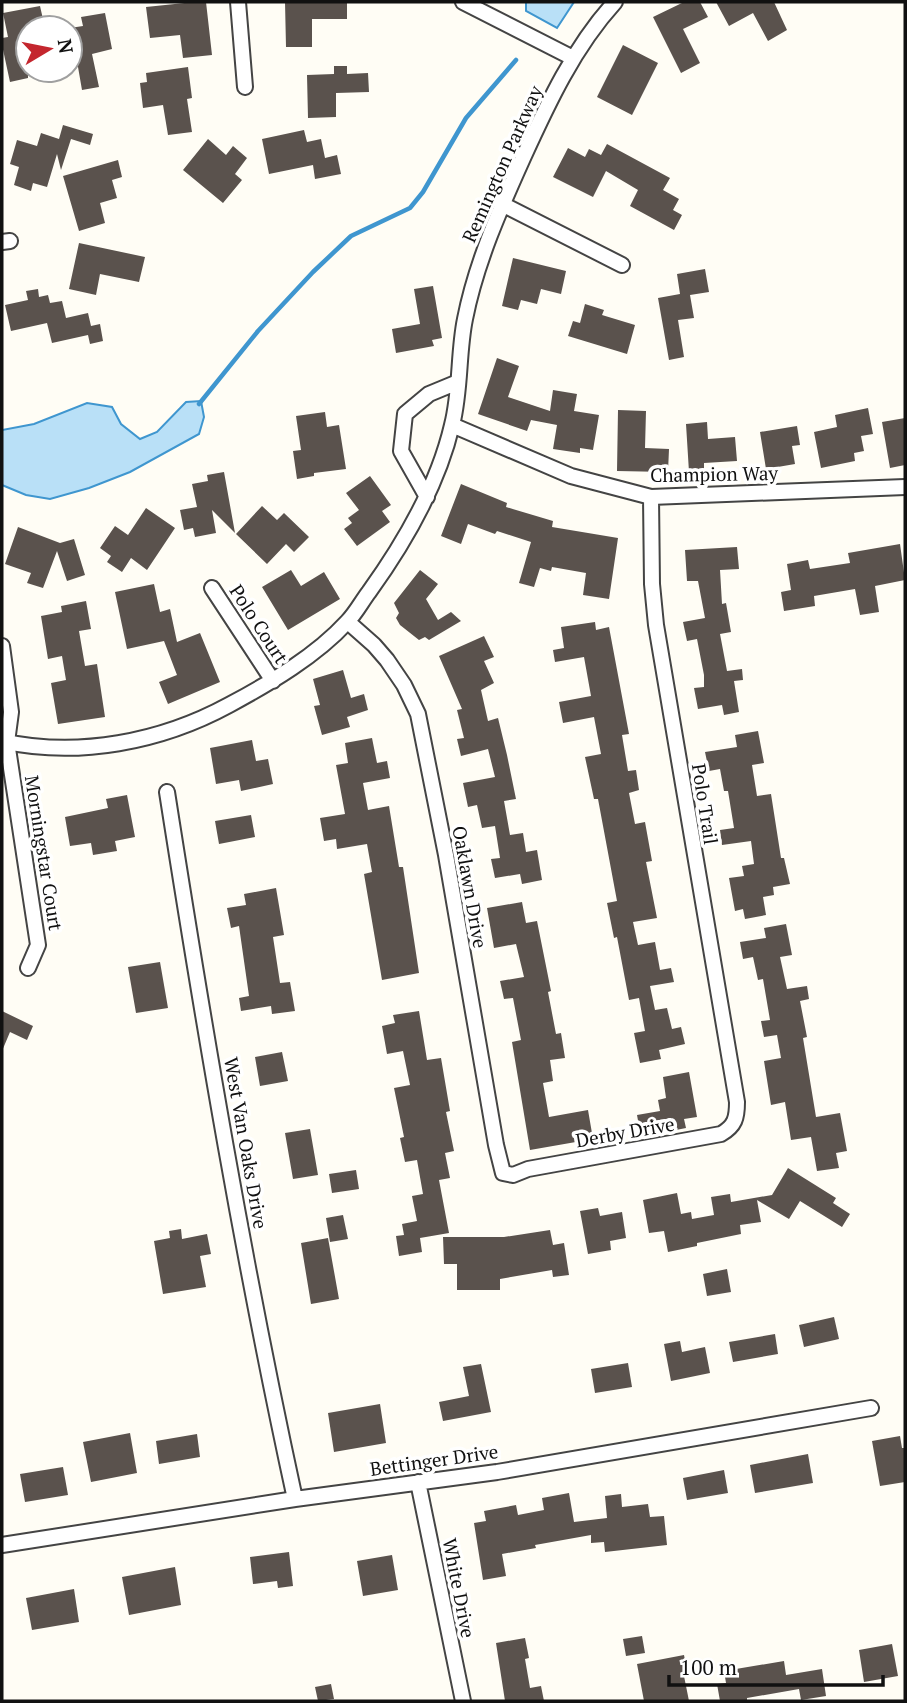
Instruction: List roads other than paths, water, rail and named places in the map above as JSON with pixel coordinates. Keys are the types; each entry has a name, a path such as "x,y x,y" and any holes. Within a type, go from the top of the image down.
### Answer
{"street":[{"path":"238,2 245,88"},
{"path":"463,2 573,58"},
{"name":"Remington Parkway","path":"4,741 57,747 101,746 153,737 214,713 273,681 348,622 389,563 427,497 452,425 465,318 502,204 550,98 573,58 615,2"},
{"path":"502,204 622,265"},
{"path":"427,497 401,451 405,414 429,394 458,382"},
{"name":"Champion Way","path":"452,425 570,476 651,497 905,487"},
{"name":"Polo Trail","path":"651,497 652,584 656,625 735,1088 737,1116"},
{"name":"Polo Court","path":"212,588 273,681"},
{"name":"Oaklawn Drive","path":"348,622 387,660 404,684 418,714 446,855 496,1145 503,1172 513,1175"},
{"name":"Morningstar Court","path":"2,646 11,712 4,741 38,945 28,968"},
{"name":"West Van Oaks Drive","path":"167,792 200,994 265,1354 295,1499"},
{"name":"Derby Drive","path":"513,1175 528,1169 721,1134 732,1127 737,1116"},
{"name":"Bettinger Drive","path":"2,1545 295,1499 497,1472 871,1408"},
{"name":"White Drive","path":"418,1482 463,1701"}],"water":[{"path":"526,2 574,2 557,28 526,11"},
{"path":"201,401 204,417 199,434 130,472 50,499 26,495 2,485 2,430 34,424 87,403 112,407 121,424 140,439 157,432 186,402"}],"waterway":[{"path":"199,404 258,331 351,236 410,208 423,192 466,118 516,60"}]}
